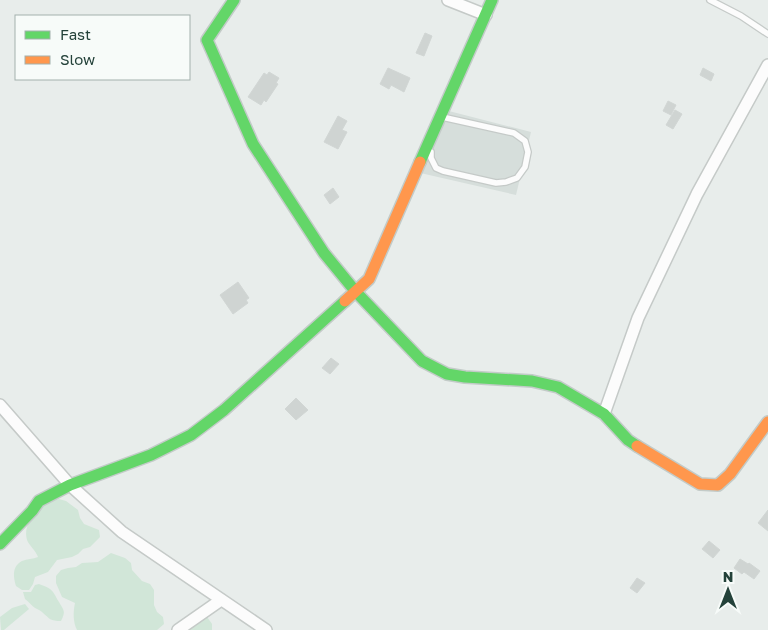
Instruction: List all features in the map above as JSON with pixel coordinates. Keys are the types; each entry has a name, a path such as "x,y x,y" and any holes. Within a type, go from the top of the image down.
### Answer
{"street":[{"path":"234,0 207,40 253,144 324,253 356,292 422,361 446,374 532,381 558,387 604,414 628,440 700,484 718,485 730,474 768,422"},
{"path":"448,0 486,15"},
{"path":"0,544 32,511 39,501 70,485 151,455 191,435 224,410 369,280 492,0"},
{"path":"604,414 638,318 697,194 768,65"},
{"path":"0,404 70,485 122,532 266,630"},
{"path":"178,630 221,600"}],"lane":[{"path":"710,0 741,16 768,34"},
{"path":"430,142 431,158 436,168 443,171 496,183 517,178 526,168 528,152 525,141 514,133 441,116"}],"shaded area":[{"path":"445,110 531,132 516,195 416,172"}],"green space":[{"path":"59,499 66,501 78,510 84,524 99,530 100,537 90,547 83,549 78,554 57,560 48,572 35,577 29,590 22,590 16,586 14,575 16,566 22,561 38,557 27,540 26,530 29,521 38,505"},
{"path":"111,553 125,558 131,563 132,570 142,581 150,584 154,590 154,605 157,612 163,617 164,624 157,630 77,630 74,617 75,603 62,597 56,583 56,576 61,570 76,567 82,563 98,562"},
{"path":"39,584 52,590 55,595 64,611 61,621 50,619 25,599 23,592 31,592 35,585"},
{"path":"25,604 29,609 4,630 1,630 0,617 12,608"},
{"path":"205,614 212,624 212,630 175,630"}],"building":[{"path":"425,33 432,36 424,56 416,53"},
{"path":"388,68 410,78 404,92 391,85 389,89 380,84"},
{"path":"703,68 714,74 711,81 700,75"},
{"path":"269,72 279,78 276,83 278,84 266,102 264,100 261,105 248,97 264,73 267,75"},
{"path":"668,101 676,105 671,115 663,111"},
{"path":"675,110 682,114 673,129 666,125"},
{"path":"338,116 347,121 342,130 347,132 338,149 324,142"},
{"path":"333,188 339,197 330,204 324,195"},
{"path":"238,282 249,298 246,300 248,303 233,314 220,295"},
{"path":"331,358 339,364 330,374 322,368"},
{"path":"296,398 308,410 296,420 285,409"},
{"path":"768,510 768,531 758,523"},
{"path":"709,541 720,550 713,558 702,549"},
{"path":"740,559 760,571 754,579 734,568"},
{"path":"637,578 645,583 637,593 630,588"}],"traffic: fast":[{"path":"234,0 207,40 253,144 324,253 356,292 422,361 447,374 465,377 532,381 558,387 604,414 628,440 637,446"},
{"path":"420,162 492,0"},
{"path":"0,544 32,511 39,501 70,485 151,455 191,435 224,410 345,301"}],"traffic: slow":[{"path":"345,301 369,279 420,162"},
{"path":"637,446 700,484 718,485 730,474 768,422"}]}
